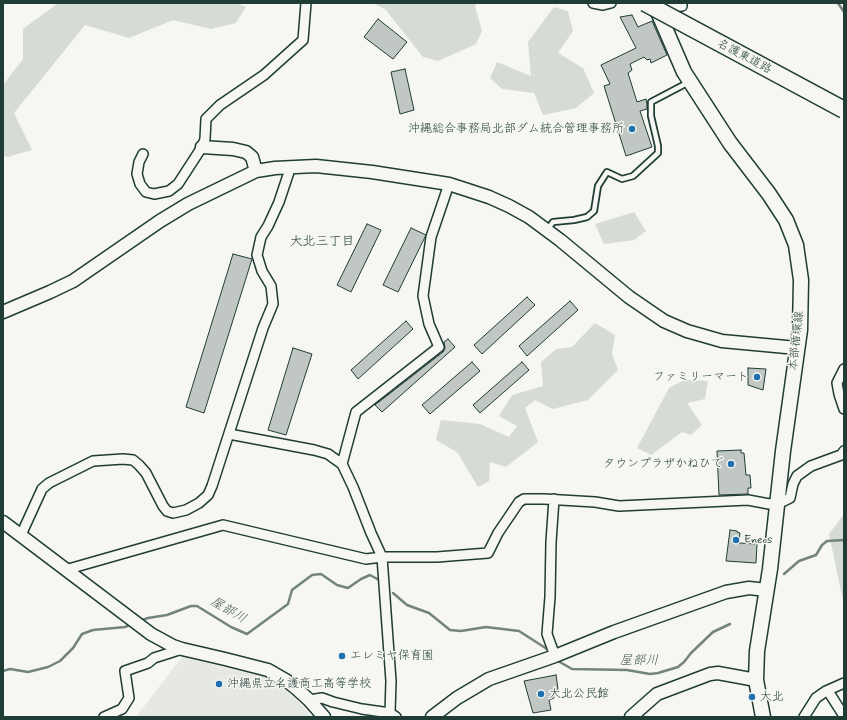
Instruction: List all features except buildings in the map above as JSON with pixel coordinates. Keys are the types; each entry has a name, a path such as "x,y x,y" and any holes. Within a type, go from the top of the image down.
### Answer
{"highway":[{"name":"名護東道路","path":"652,5 844,110"}],"main road":[{"name":"本部循環線","path":"652,5 684,72 730,143 769,194 786,220 796,245 801,280 800,322 767,590 757,652 756,680 763,717"}],"street":[{"path":"143,154 139,162 137,174 140,184 146,192 154,194 169,191 178,184 202,148 205,139 206,119 220,105 264,75 303,40 306,3"},
{"path":"593,3 603,6 611,3"},
{"path":"652,5 682,6 682,3"},
{"path":"202,148 233,149 246,152 252,157 256,171"},
{"path":"3,312 73,281 160,221 188,204 256,171 291,166 316,166 365,171 449,184 489,197 529,217 629,297 664,321 687,331 722,340 797,348"},
{"path":"21,536 42,489 49,483 94,461 123,459 132,460 146,473 167,511 173,513 186,510 199,503 208,495 263,328 273,304 271,286 262,271 257,255 261,237 279,202 291,166"},
{"path":"342,464 356,412 439,347 429,324 423,296 431,237 449,184"},
{"path":"844,369 837,383 844,409"},
{"path":"229,434 314,450 328,454 342,464 353,486 365,519 382,557 393,715 362,709 322,698 309,700"},
{"path":"65,570 223,526 366,559 382,557 437,557 488,553 498,533 519,502 524,499 554,499 595,502 619,506 748,500 769,504 777,501 784,501 790,498 793,484 797,476 811,466 841,456 844,451"},
{"path":"554,499 547,634 555,656"},
{"path":"3,522 65,570 163,641 182,649 268,670 287,681 309,700 324,717"},
{"path":"432,717 458,698 489,679 726,592 749,588 767,590"},
{"path":"104,717 122,709 129,698 124,671 182,649"},
{"path":"631,717 657,694 710,674 718,673 756,680"},
{"path":"804,717 816,698 828,690 844,684"},
{"path":"828,690 844,716"}],"lane":[{"path":"547,230 552,222 587,217 594,211 598,186 607,172 622,179 633,176 658,153 658,146 651,116 651,102 690,81"}],"shaded area":[{"path":"58,3 236,3 246,7 236,23 211,29 173,20 129,38 85,25 14,113 32,150 7,157 3,155 3,85 23,59 23,29"},
{"path":"373,3 477,3 475,6 482,31 476,44 438,61 423,57 385,9"},
{"path":"554,7 568,11 573,31 558,53 583,68 594,93 576,108 543,115 534,93 502,89 490,78 497,62 531,76 528,42"},
{"path":"634,212 646,231 634,240 604,244 595,224"},
{"path":"595,323 615,335 612,354 618,370 588,400 553,409 535,400 525,408 538,442 506,467 490,462 489,481 478,487 457,452 436,440 441,420 480,424 509,437 517,426 499,416 512,395 543,386 541,362 556,349 572,347"},
{"path":"685,380 708,381 705,399 687,403 702,425 691,435 682,432 651,455 637,448 669,388"},
{"path":"844,514 844,605 829,534"},
{"name":"沖縄県立名護商工高等学校","path":"182,657 264,677 289,691 312,717 136,717"}],"waterway":[{"path":"838,3 844,12"},
{"path":"784,574 799,561 816,555 822,545 827,541 844,540"},
{"name":"屋部川","path":"140,621 167,615 191,606 197,606 231,627 247,634 288,604 292,590 312,575 321,574 337,585 348,588 370,575 379,580"},
{"name":"屋部川","path":"393,593 407,605 429,613 450,630 461,631 486,627 519,631 547,649"},
{"name":"屋部川","path":"3,671 10,669 28,672 48,667 60,661 73,648 82,634 93,630 125,627 132,624"},
{"name":"屋部川","path":"558,661 572,669 627,670 650,674 658,673 678,667 713,632 730,624"}],"place":[{"name":"沖縄総合事務局北部ダム統合管理事務所","path":"632,129"},
{"name":"ファミリーマート","path":"757,377"},
{"name":"タウンプラザかねひで","path":"731,464"},
{"name":"Eneos","path":"736,540"},
{"name":"エレミヤ保育園","path":"342,656"},
{"name":"沖縄県立名護商工高等学校","path":"219,684"},
{"name":"大北公民館","path":"541,694"},
{"name":"大北","path":"752,697"}],"district":[{"name":"大北三丁目","path":"322,242"}]}
